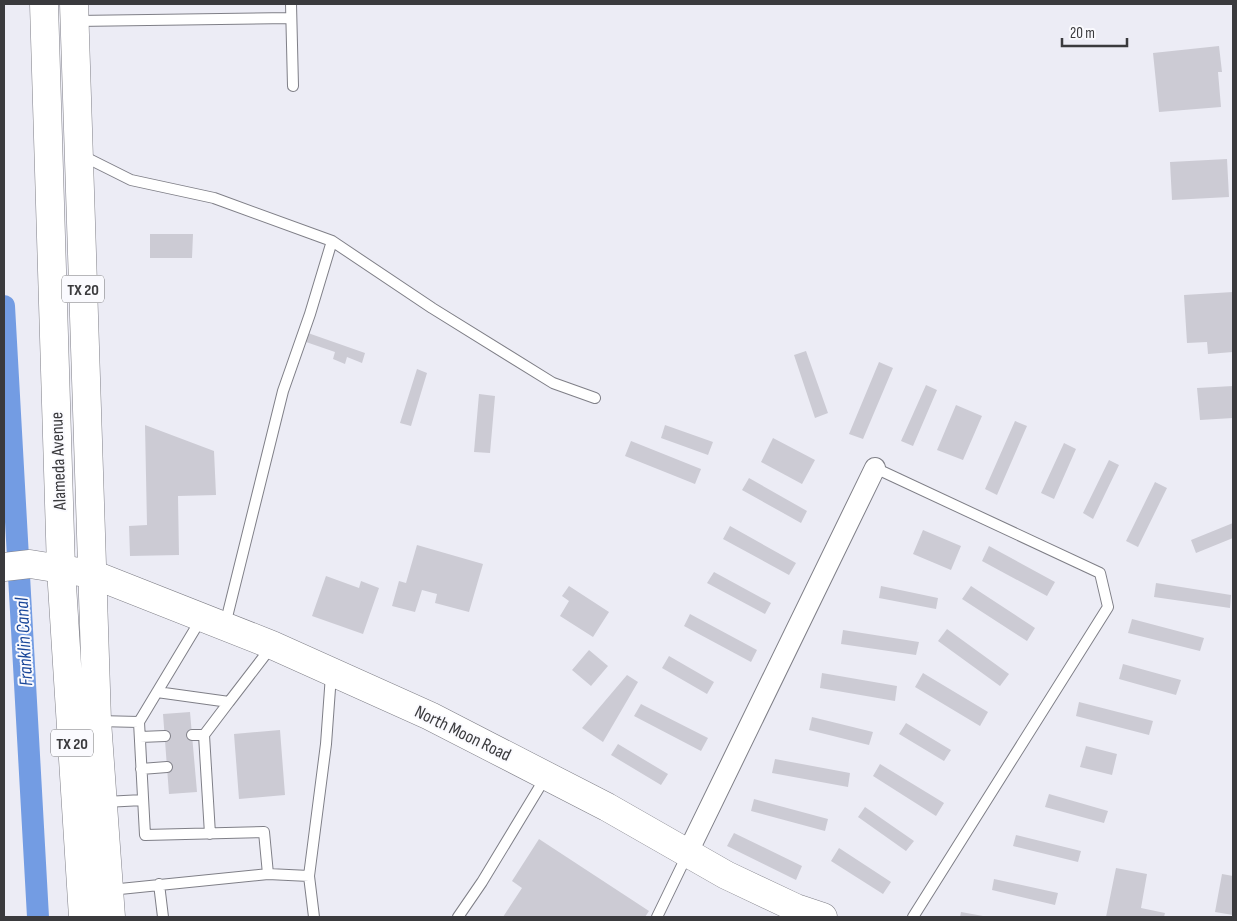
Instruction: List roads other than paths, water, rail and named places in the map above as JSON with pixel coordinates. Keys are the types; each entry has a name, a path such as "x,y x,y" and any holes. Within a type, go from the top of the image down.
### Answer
{"main road":[{"name":"Alameda Avenue","path":"44,4 52,567 83,917"},
{"name":"Alameda Avenue","path":"74,12 97,720 111,917"},
{"name":"North Moon Road","path":"4,567 30,564 92,574 272,645 430,716 607,807 726,875 796,908 822,917"}],"street":[{"path":"688,854 876,468"}],"lane":[{"path":"291,4 293,86"},
{"path":"74,12 291,18"},
{"path":"80,154 131,180 214,198 332,240 432,308 553,383 595,398"},
{"path":"268,874 264,832 144,836 139,722 157,692 213,622 283,391 310,314 332,240"},
{"path":"876,468 1100,574 1108,607 913,917"},
{"path":"210,834 204,735 272,645"},
{"path":"314,917 309,876 325,753 331,672"},
{"path":"157,692 230,702"},
{"path":"97,720 139,722"},
{"path":"192,735 204,735"},
{"path":"140,737 165,736"},
{"path":"195,764 206,764"},
{"path":"141,770 167,767"},
{"path":"458,917 482,882 547,775"},
{"path":"104,802 143,800"},
{"path":"657,917 688,854"},
{"path":"109,890 268,874 309,876"},
{"path":"159,884 163,917"}],"waterway":[{"name":"Franklin Canal","path":"4,306 38,917"}]}
